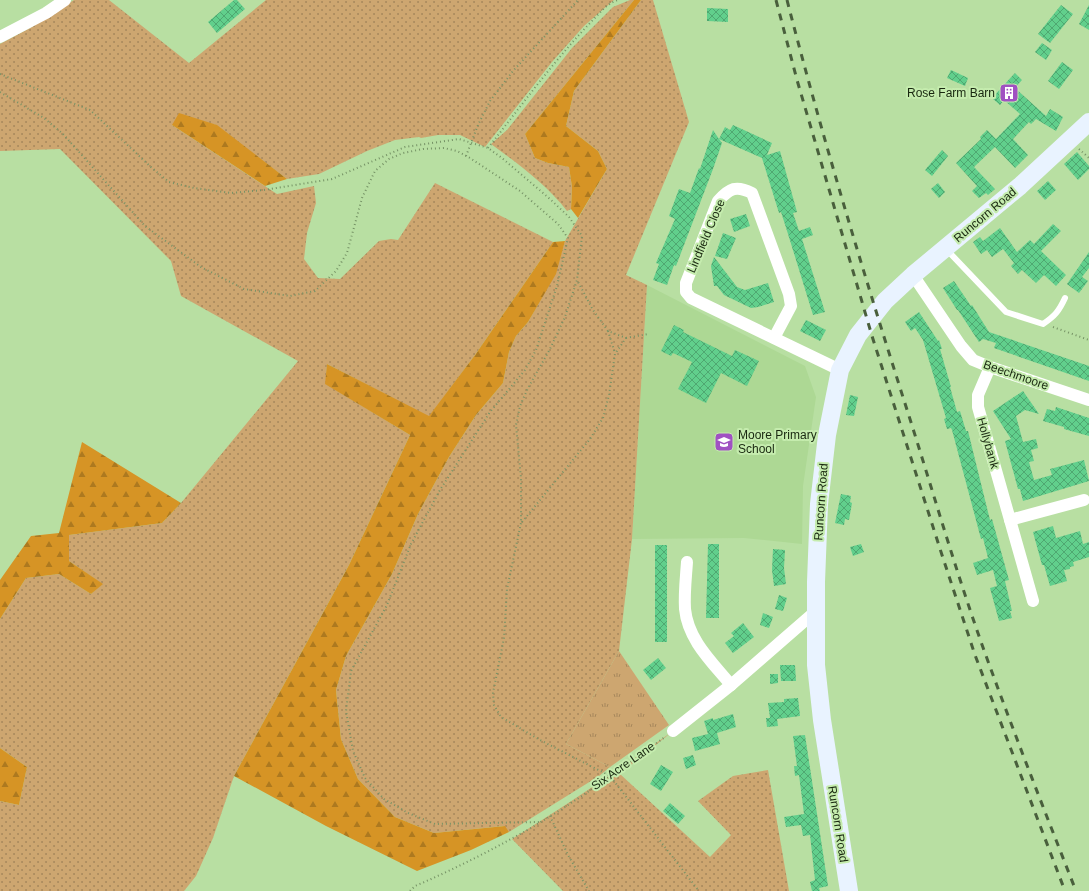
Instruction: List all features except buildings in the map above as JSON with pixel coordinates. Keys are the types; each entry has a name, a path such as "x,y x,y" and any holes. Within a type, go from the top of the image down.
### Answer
{"street":[{"path":"0,37 46,13 65,0"},
{"name":"Runcorn Road","path":"849,891 822,720 816,665 819,504 827,435 840,370 858,335 885,301 1020,186 1089,122"},
{"name":"Lindfield Close","path":"774,338 791,306 790,294 752,193 745,189 735,188 725,193 718,202 686,284 686,292 691,298 840,370"},
{"name":"Beechmoore","path":"913,276 961,346 973,360 1089,400"},
{"name":"Hollybank","path":"990,367 978,395 978,407 1033,601"},
{"path":"1010,520 1084,500"},
{"path":"686,562 685,609 690,629 698,646 731,685"},
{"path":"673,731 731,685 816,611"}],"lane":[{"path":"946,249 1006,312 1043,324 1060,310 1065,298"}],"path":[{"path":"466,156 470,143 490,101 513,71 578,0"},
{"path":"488,148 549,68 611,2 618,0"},
{"path":"0,74 90,110 169,182 194,188 231,193 264,190 332,179 405,147 459,139 488,148 550,198 569,217 582,236 577,280 566,317 528,388 520,406 516,425 521,478 521,523 507,589 504,638 493,693 494,705 501,717 540,740 610,776 699,891"},
{"path":"0,92 44,118 63,134 145,226 201,267 244,289 290,296 315,292 336,271 347,253 362,198 375,171 389,159 403,153 423,149 444,148 457,151 520,191 558,224 568,238 557,286 536,350 525,370 490,412 440,490 411,544 387,605 351,671 346,711 353,751 365,778 384,799 408,813 435,824 539,822"},
{"path":"521,523 590,439 603,418 609,395 615,354 608,331 593,310 577,280"},
{"path":"1043,324 1089,340"},
{"path":"608,331 626,338 648,334"},
{"path":"615,354 626,338"},
{"name":"Six Acre Lane","path":"410,891 415,886 512,839 550,816 610,776 673,731"},
{"path":"550,816 568,855 589,891"}],"shaded area":[{"name":"Moore Primary School","path":"647,285 805,366 816,397 803,486 802,544 744,538 632,539"}],"green space":[{"path":"74,0 109,0 189,63 266,0 614,0 584,26 552,62 485,147 460,135 438,135 395,140 367,151 319,174 287,179 214,124 172,125 277,194 314,186 316,203 307,233 304,259 318,278 340,279 379,241 391,239 398,240 435,183 553,242 475,355 429,417 327,364 326,384 410,435 349,565 234,776 213,838 196,876 184,891 0,891 0,801 19,805 27,767 0,748 0,619 26,578 59,574 91,594 102,584 69,561 69,535 162,523 181,503 298,361 181,296 171,261 60,149 0,151 0,44 30,28"},
{"path":"630,0 634,0 525,134 535,158 548,163 569,167 572,187 571,209 567,211 541,183 491,144 507,130 572,48 613,7"},
{"path":"634,0 641,0 574,91 566,126 598,151 607,169 578,218 571,209 572,187 569,167 548,163 535,158 525,134"},
{"path":"641,0 653,0 689,122 626,275 647,285 632,539 619,651 566,744 610,767 599,776 509,832 504,826 434,833 395,817 358,779 341,739 336,690 346,656 392,574 418,514 449,457 476,415 503,383 509,352 516,336 528,322 555,274 565,241 607,169 598,151 566,126 574,91"},
{"path":"179,113 217,125 287,179 265,186 172,125"},
{"path":"565,241 556,274 528,322 516,336 509,352 503,383 476,415 449,457 418,514 392,574 346,656 336,690 341,739 358,779 395,817 434,833 505,826 509,832 471,850 417,871 326,826 234,776 349,565 410,435 325,384 327,364 429,416 475,355 553,242"},
{"path":"82,442 181,503 162,523 69,535 69,561 103,584 91,594 59,574 26,578 0,619 0,580 31,536 59,533"},
{"path":"619,651 669,725 610,767 566,744"},
{"path":"673,731 620,774 710,857 731,835 698,801 733,776 768,770 789,891 563,891 512,839 553,813"},
{"path":"0,748 27,767 19,805 0,801"}],"railway":[{"path":"776,0 797,80 872,336 942,555 975,655 1065,891"},
{"path":"787,0 845,209 965,594 1007,713 1076,891"}],"place":[{"name":"Rose Farm Barn","path":"1009,93"},
{"name":"Moore Primary School","path":"724,442"}]}
